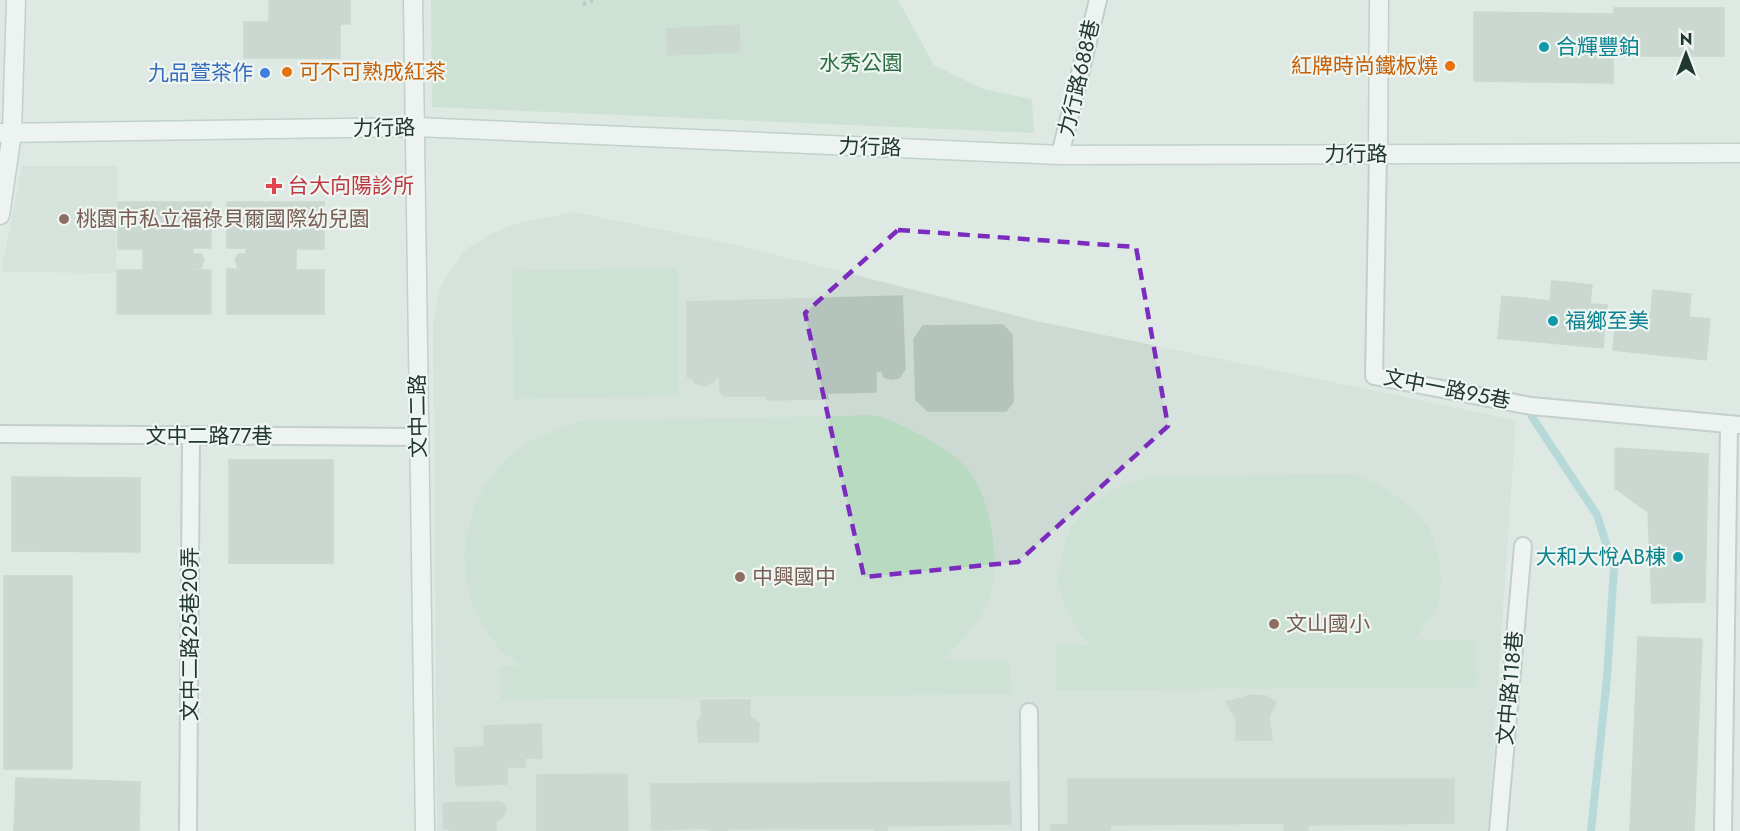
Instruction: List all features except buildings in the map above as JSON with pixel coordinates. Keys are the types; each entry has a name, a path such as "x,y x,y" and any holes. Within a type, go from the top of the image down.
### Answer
{"street":[{"path":"0,215 16,0"},
{"name":"文中二路","path":"413,0 425,831"},
{"path":"1378,154 1379,0"},
{"name":"力行路","path":"6,133 416,128 1060,155 1740,153"}],"lane":[{"name":"力行路688巷","path":"1060,155 1098,0"},
{"name":"文中一路95巷","path":"1378,154 1374,376 1531,406 1735,424"},
{"path":"1723,831 1735,424"},
{"name":"文中二路77巷","path":"0,434 418,437"},
{"name":"文中二路25巷20弄","path":"188,831 191,436"},
{"name":"文中路118巷","path":"1498,831 1523,546"},
{"path":"1029,712 1030,831"}],"path":[{"path":"583,4 594,0"}],"highlighted area":[{"path":"898,230 1136,247 1168,426 1018,562 864,577 805,313"}],"shaded area":[{"name":"桃園市私立福祿貝爾國際幼兒園","path":"22,166 117,166 116,273 1,272"},
{"name":"中興國中","path":"575,212 741,246 1041,322 1516,420 1488,831 437,831 433,324 439,289 465,250 490,234 518,223"}],"green space":[{"name":"水秀公園","path":"431,0 898,0 934,65 983,89 1032,99 1034,133 432,107"},
{"path":"677,268 679,396 514,399 512,271"},
{"path":"868,415 891,421 930,440 964,465 976,481 991,524 995,563 994,583 986,606 976,623 944,660 1009,660 1012,694 501,699 499,667 520,665 496,644 478,618 468,588 465,557 469,526 479,497 496,470 520,448 543,435 584,421"},
{"path":"1330,474 1358,476 1370,480 1407,505 1427,526 1440,563 1440,593 1434,612 1414,641 1475,640 1477,687 1057,690 1055,645 1090,645 1081,636 1062,600 1058,581 1063,551 1072,525 1092,503 1115,488 1148,477"}],"waterway":[{"path":"1532,417 1597,515 1614,568 1607,678 1591,831"}],"place":[{"name":"合輝豐鉑","path":"1544,47"},
{"name":"紅牌時尚鐵板燒","path":"1450,66"},
{"name":"可不可熟成紅茶","path":"287,72"},
{"name":"九品萱茶作","path":"265,73"},
{"name":"台大向陽診所","path":"274,186"},
{"name":"桃園市私立福祿貝爾國際幼兒園","path":"64,219"},
{"name":"福鄉至美","path":"1553,321"},
{"name":"大和大悅AB棟","path":"1678,557"},
{"name":"中興國中","path":"740,577"},
{"name":"文山國小","path":"1274,624"}]}
